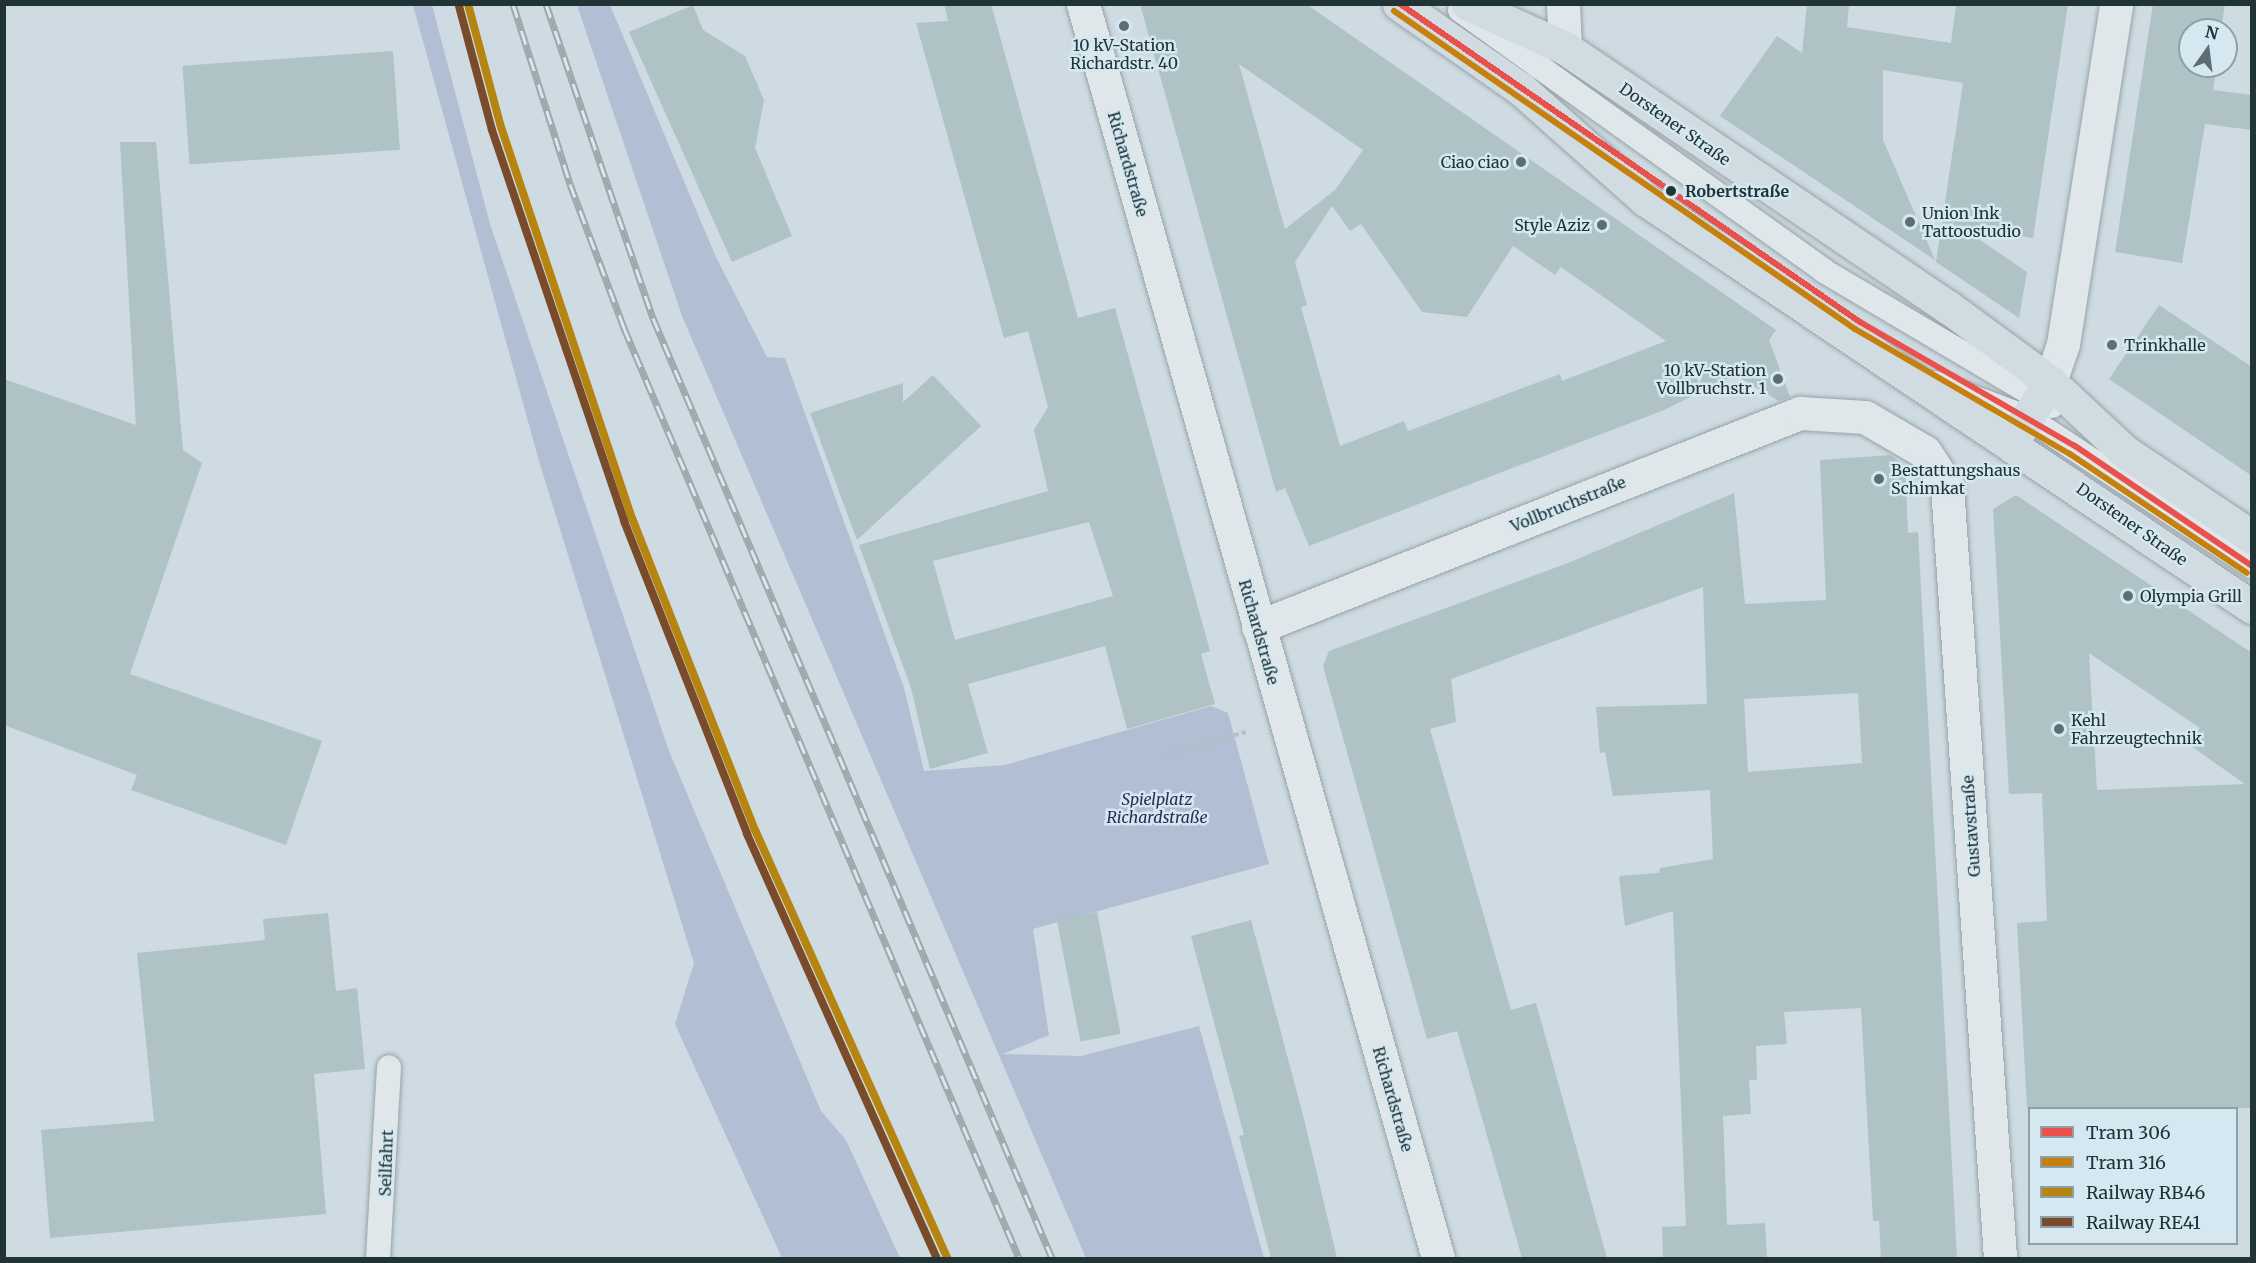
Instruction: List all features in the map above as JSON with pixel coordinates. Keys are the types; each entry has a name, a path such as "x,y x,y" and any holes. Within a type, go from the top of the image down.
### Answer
{"main road":[{"name":"Dorstener Straße","path":"1399,4 1521,89 1646,200 1907,373 2032,410 2125,452 2252,537"},
{"name":"Dorstener Straße","path":"1468,4 1564,48 1948,307 2032,410 2252,607"}],"street":[{"name":"Richardstraße","path":"1083,4 1438,1258"},
{"path":"1563,4 1564,48"},
{"path":"2032,410 2063,344 2116,4"},
{"name":"Vollbruchstraße","path":"1258,627 1800,413 1845,412 1882,423"},
{"name":"Gustavstraße","path":"1882,423 1925,452 1947,486 2000,1258"}],"lane":[{"path":"1453,4 1824,271 2032,410 2252,566"},
{"name":"Seilfahrt","path":"378,1258 389,1066"}],"path":[{"path":"1162,755 1285,722"}],"green space":[{"path":"413,5 432,5 490,224 669,751 821,1111 846,1140 900,1258 782,1258 675,1024 694,963 539,461"},
{"name":"Spielplatz Richardstraße","path":"577,5 610,5 715,255 767,357 785,358 904,688 924,771 1005,765 1211,706 1228,713 1269,864 1033,929 1049,1035 1003,1054 1081,1056 1199,1026 1264,1258 1086,1258 682,316"}],"building":[{"path":"944,4 991,4 1078,318 1115,308 1210,651 1201,654 1215,704 1127,729 1105,646 968,684 988,753 930,769 911,688 859,545 1048,491 1034,430 1048,407 1028,331 1004,338 916,23 948,21","holes":["1089,522 1113,596 955,640 933,561"]},
{"path":"1140,4 1306,4 1776,330 1769,340 1790,397 1779,401 1735,375 1664,410 1309,546 1285,488 1276,492","holes":["1239,64 1363,150 1335,190 1285,229","1332,206 1350,231 1361,224 1422,312 1467,317 1513,246 1555,275 1561,267 1666,341 1562,381 1560,374 1408,431 1404,421 1340,446 1301,307 1307,305 1295,262"]},
{"path":"1807,4 1849,4 1847,27 1951,43 1956,6 2068,4 2033,238 1958,225 2027,272 2019,318 1936,262 1963,83 1883,70 1883,140 1935,260 1720,116 1777,36 1802,53"},
{"path":"2153,4 2225,4 2223,18 2178,18 2178,78 2215,78 2213,90 2252,95 2252,130 2205,124 2182,263 2115,252"},
{"path":"693,5 703,30 745,56 764,100 755,148 792,236 732,262 629,32"},
{"path":"393,51 400,150 189,164 183,66"},
{"path":"120,142 156,142 183,450 202,463 130,674 322,741 286,845 131,790 137,775 4,725 4,379 136,425"},
{"path":"2159,305 2252,367 2252,476 2109,379"},
{"path":"933,375 981,426 857,540 810,413 903,383 903,402"},
{"path":"1891,455 1905,467 1908,533 1918,532 1957,1258 1881,1258 1879,1221 1873,1221 1861,1008 1784,1012 1787,1044 1756,1046 1757,1080 1749,1080 1751,1114 1723,1116 1727,1225 1765,1223 1767,1258 1663,1258 1662,1227 1686,1226 1673,911 1625,926 1619,876 1659,873 1660,868 1713,859 1710,790 1613,796 1605,752 1600,753 1596,707 1707,704 1703,587 1451,679 1456,722 1430,729 1511,1010 1536,1003 1607,1258 1522,1258 1457,1031 1427,1039 1323,666 1329,651 1568,563 1734,493 1745,604 1826,600 1820,460","holes":["1858,693 1862,763 1748,772 1744,699"]},
{"path":"2016,495 2252,653 2252,1108 2027,1108 2017,923 2047,921 2042,793 2009,794 1993,509","holes":["2089,653 2200,728 2188,744 2245,784 2097,790"]},
{"path":"1097,912 1121,1034 1080,1042 1057,920"},
{"path":"328,913 336,991 357,988 365,1069 314,1074 326,1214 50,1238 41,1130 154,1121 137,953 265,940 263,919"},
{"path":"1251,920 1304,1119 1337,1258 1271,1258 1239,1136 1244,1135 1191,936"}],"railway":[{"path":"513,4 570,184 624,328 1019,1258"},
{"path":"546,4 653,318 1052,1258"}],"tram line":[{"name":"306","path":"1400,4 1860,322 2075,446 2252,566"},
{"name":"316","path":"1394,11 1855,329 2070,454 2247,573"}],"rail line":[{"name":"RB46","path":"468,4 501,127 632,518 755,830 947,1258"},
{"name":"RE41","path":"459,6 492,130 624,521 747,834 937,1258"}],"place":[{"name":"10 kV-Station Richardstr. 40","path":"1124,26"},
{"name":"Ciao ciao","path":"1521,162"},
{"name":"Robertstraße","path":"1671,191"},
{"name":"Union Ink Tattoostudio","path":"1910,222"},
{"name":"Style Aziz","path":"1602,225"},
{"name":"Trinkhalle","path":"2112,345"},
{"name":"10 kV-Station Vollbruchstr. 1","path":"1778,379"},
{"name":"Bestattungshaus Schimkat","path":"1879,479"},
{"name":"Olympia Grill","path":"2128,596"},
{"name":"Kehl Fahrzeugtechnik","path":"2059,729"}]}
